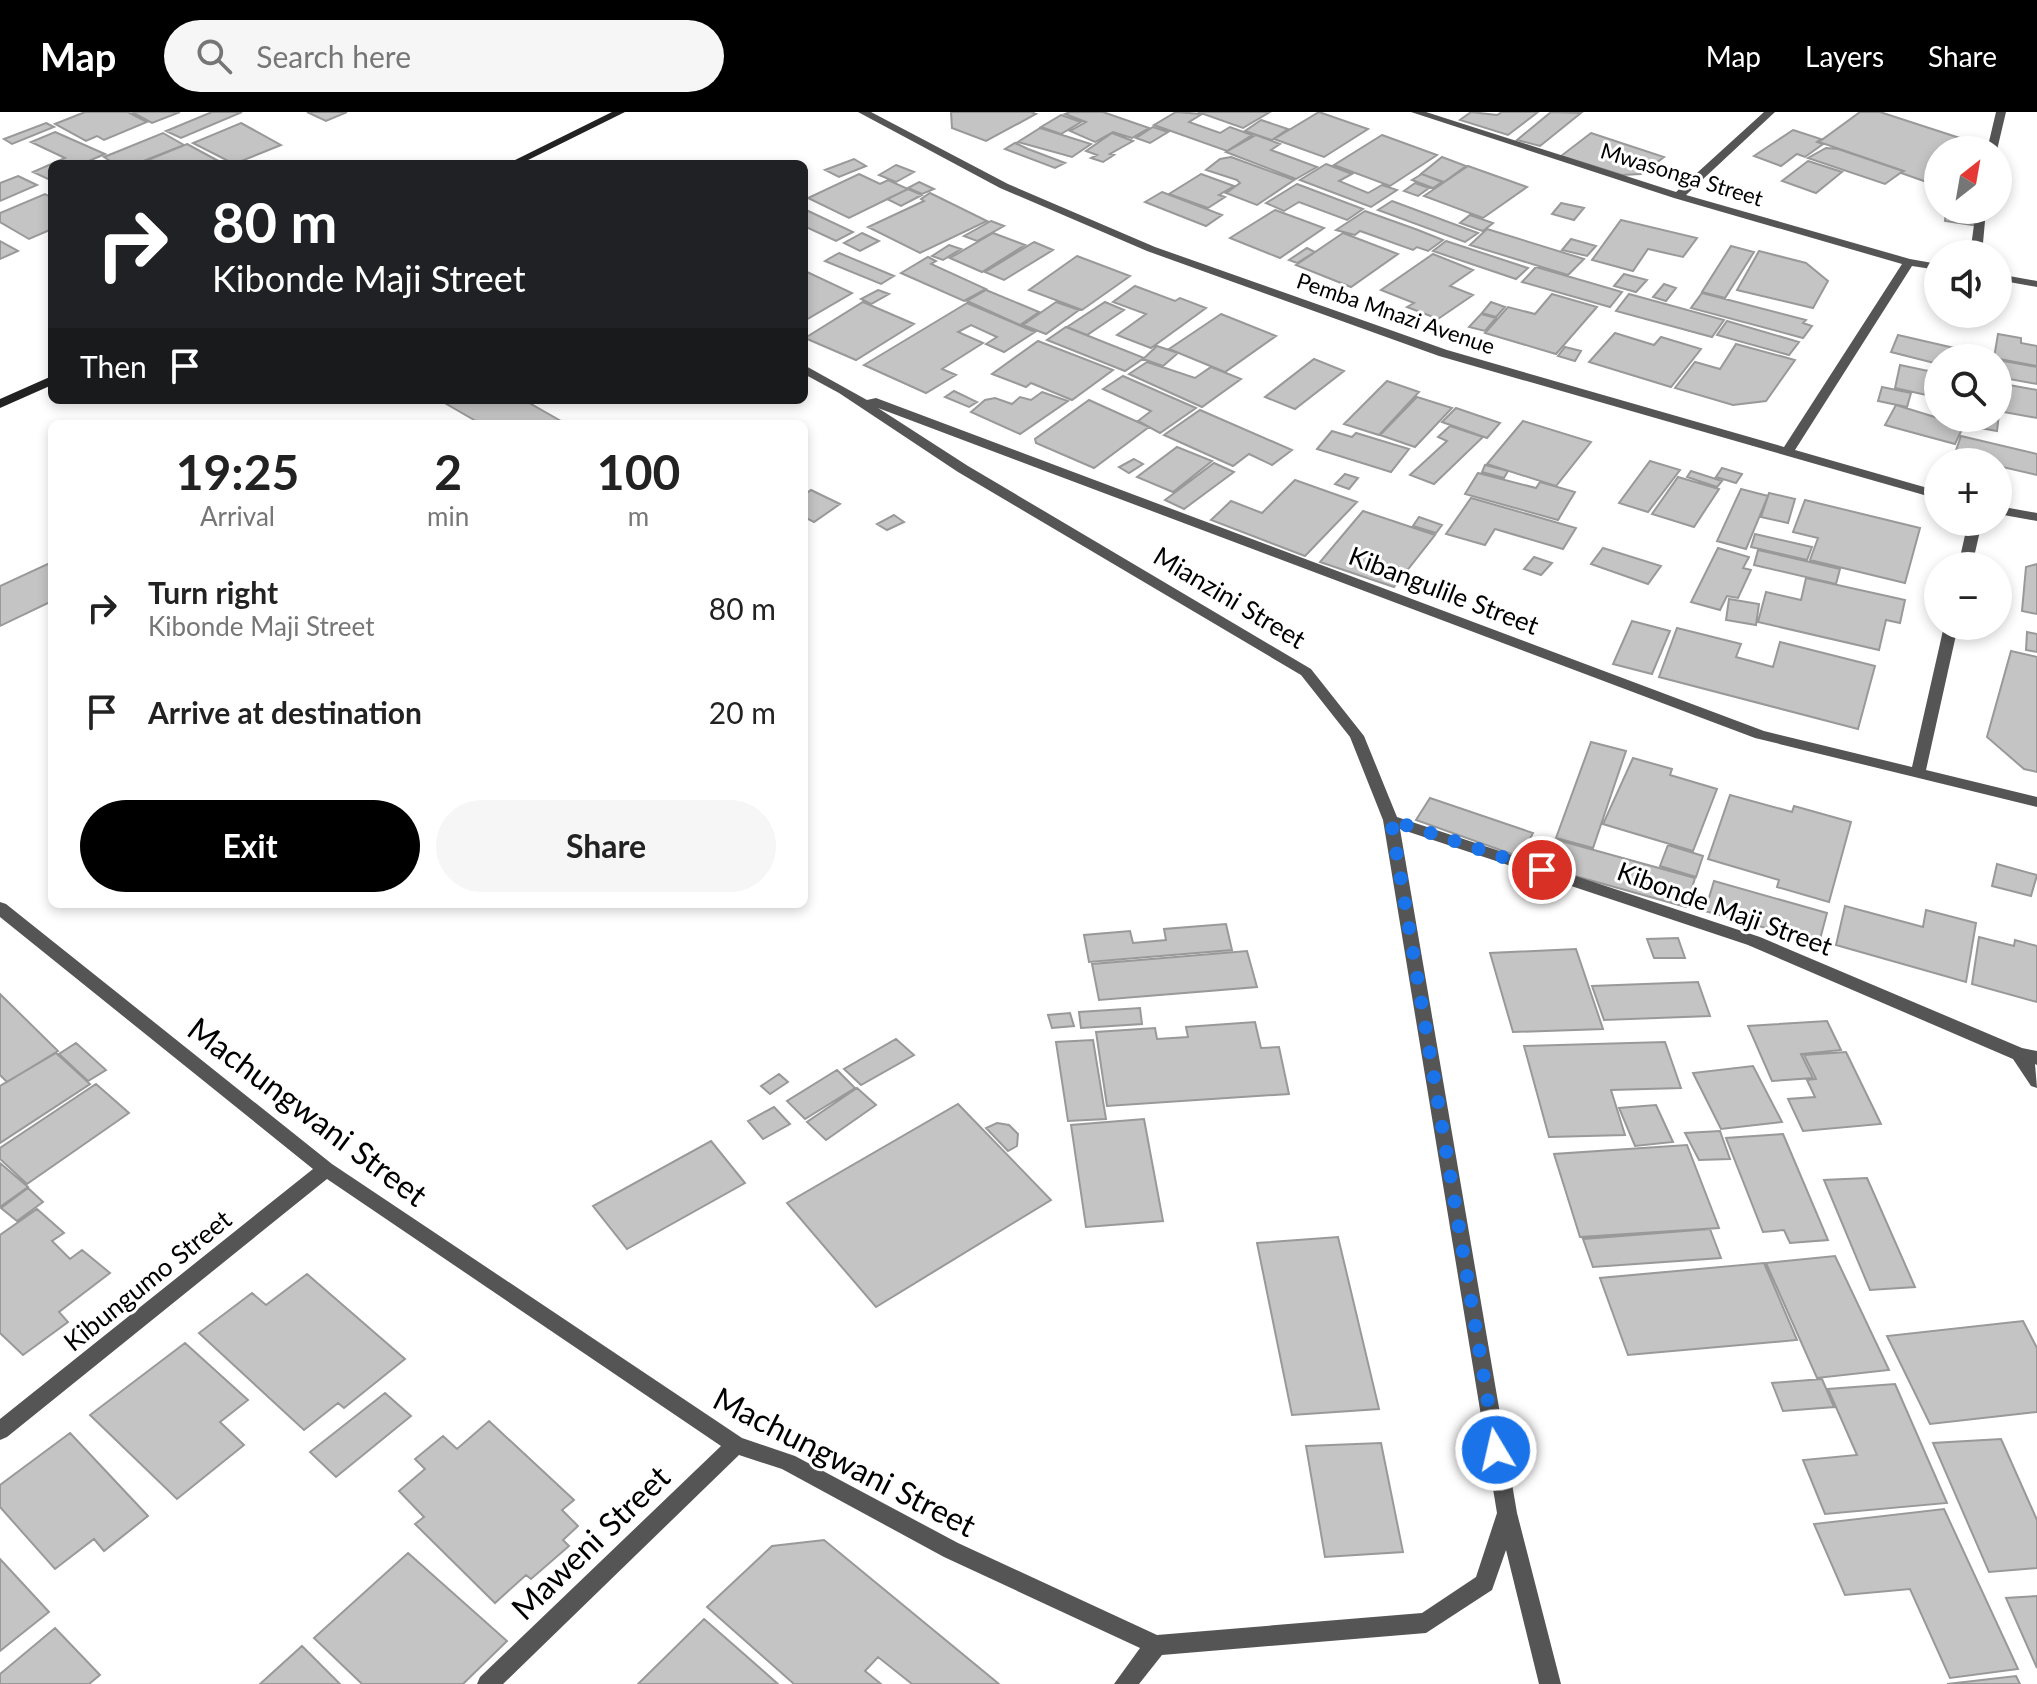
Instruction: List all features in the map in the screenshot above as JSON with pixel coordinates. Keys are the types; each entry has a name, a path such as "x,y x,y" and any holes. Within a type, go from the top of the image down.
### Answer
{"main road":[{"path":"520,160 620,112"},
{"path":"0,404 48,382"}],"street":[{"name":"Mwasonga Street","path":"1416,112 1678,196 1924,265"},
{"path":"1678,196 1770,112"},
{"path":"1995,136 2001,112"},
{"name":"Pemba Mnazi Avenue","path":"866,113 1004,186 1151,249 1443,353 1924,491"},
{"path":"1787,453 1909,262"},
{"path":"2012,280 2037,284"},
{"name":"Mianzini Street","path":"808,371 843,390 963,469 1306,672 1357,736 1391,820 1507,1513 1550,1684"},
{"name":"Kibangulile Street","path":"843,390 1760,735 2037,802"},
{"path":"2012,513 2037,517"},
{"path":"1918,772 1948,640"},
{"name":"Kibonde Maji Street","path":"1391,820 1754,941 2019,1054 2037,1058"},
{"name":"Machungwani Street","path":"3,916 326,1169 736,1445 788,1462 951,1550 1156,1645 1426,1623 1485,1583 1507,1513"},
{"path":"2019,1054 2037,1081"},
{"name":"Kibungumo Street","path":"0,1431 326,1169"},
{"name":"Maweni Street","path":"488,1684 736,1445"},
{"path":"1125,1684 1156,1645"}],"building":[{"path":"85,112 128,112 147,122 104,140 97,136 86,141 55,124"},
{"path":"132,112 180,112 152,123"},
{"path":"212,112 242,112 181,138 166,131"},
{"path":"307,112 347,112 326,121"},
{"path":"951,112 1036,114 986,141 952,128"},
{"path":"1103,112 1149,128 1132,138 1113,132 1095,142 1070,131 1086,122 1065,114"},
{"path":"1176,112 1202,114 1189,122 1220,133 1230,127 1252,135 1227,151 1154,125"},
{"path":"1198,112 1270,112 1243,128"},
{"path":"1319,112 1368,129 1324,157 1274,139"},
{"path":"1471,112 1497,115 1502,112 1538,112 1508,135 1460,120"},
{"path":"1551,112 1581,113 1540,146 1517,140"},
{"path":"1860,112 1880,112 1954,136 1924,136 1924,181 1901,173 1904,171 1819,142"},
{"path":"1061,115 1081,122 1061,134 1041,127"},
{"path":"1261,120 1288,129 1272,140 1245,131"},
{"path":"46,123 54,127 12,144 4,139"},
{"path":"241,123 281,145 244,160 226,160 193,143"},
{"path":"1153,127 1168,132 1150,143 1136,138"},
{"path":"1040,128 1091,144 1072,157 1018,142"},
{"path":"1793,130 1821,139 1817,142 1823,144 1805,157 1797,154 1781,166 1754,156"},
{"path":"55,132 105,154 91,160 60,160 65,158 31,142"},
{"path":"163,133 184,145 146,160 109,160 104,157"},
{"path":"1112,133 1133,141 1110,154 1114,155 1103,162 1091,158 1097,155 1086,151"},
{"path":"1591,133 1664,157 1641,174 1622,175 1561,156"},
{"path":"1256,135 1280,144 1271,150 1317,167 1296,179 1226,152"},
{"path":"1382,135 1437,155 1390,186 1334,165"},
{"path":"1015,143 1065,163 1055,168 1005,149"},
{"path":"187,144 217,160 148,160"},
{"path":"1826,148 1838,149 1903,171 1885,184 1808,158"},
{"path":"1231,157 1294,180 1257,205 1226,193 1240,183 1237,180 1206,170 1220,159"},
{"path":"1442,157 1466,166 1444,182 1421,174"},
{"path":"854,159 866,166 839,177 825,170"},
{"path":"1808,161 1842,172 1816,193 1782,181"},
{"path":"1326,164 1352,174 1339,181 1368,193 1382,185 1397,190 1371,207 1300,180"},
{"path":"48,165 48,179 33,172"},
{"path":"896,165 914,172 896,182 879,175"},
{"path":"1468,166 1527,187 1483,218 1424,196"},
{"path":"859,174 880,184 888,180 908,189 849,218 808,198"},
{"path":"1201,174 1234,186 1219,195 1225,197 1208,208 1169,194"},
{"path":"1422,174 1442,182 1433,188 1412,180"},
{"path":"18,176 37,185 0,201 0,183"},
{"path":"919,182 934,189 922,194 908,188"},
{"path":"1415,183 1429,188 1418,196 1404,191"},
{"path":"1297,184 1363,209 1347,220 1299,202 1284,211 1266,203"},
{"path":"908,189 922,195 901,206 887,199"},
{"path":"1162,192 1222,215 1206,226 1145,202"},
{"path":"930,193 987,221 920,253 868,227 924,201 921,199"},
{"path":"45,194 48,196 48,231 29,239 0,222 0,213"},
{"path":"1392,201 1478,233 1465,242 1378,210"},
{"path":"1561,203 1584,208 1574,220 1552,214"},
{"path":"1275,210 1324,228 1280,258 1230,238"},
{"path":"808,211 853,232 836,241 808,228"},
{"path":"1365,211 1443,240 1428,251 1417,247 1413,250 1360,231 1355,235 1336,230"},
{"path":"1470,215 1493,223 1483,231 1460,223"},
{"path":"1621,220 1697,238 1683,257 1648,249 1633,271 1592,260"},
{"path":"991,221 1004,226 977,241 964,236"},
{"path":"1487,229 1584,259 1568,275 1470,245"},
{"path":"862,233 879,241 860,251 844,243"},
{"path":"993,233 1025,245 982,272 950,258"},
{"path":"1343,233 1398,254 1351,287 1296,265"},
{"path":"1571,239 1596,246 1587,256 1562,250"},
{"path":"0,241 18,251 0,259"},
{"path":"1446,241 1528,268 1516,279 1433,251"},
{"path":"1034,242 1053,250 1004,280 985,272"},
{"path":"949,245 961,249 943,260 932,256"},
{"path":"1731,246 1754,252 1725,298 1702,292"},
{"path":"1307,248 1315,252 1297,263 1289,260"},
{"path":"1759,251 1806,263 1828,281 1813,308 1737,290"},
{"path":"839,253 894,276 881,284 825,261"},
{"path":"1433,254 1473,270 1450,286 1473,295 1438,319 1407,307 1414,303 1381,290"},
{"path":"1077,256 1130,276 1082,310 1029,290"},
{"path":"928,257 936,261 931,264 986,289 964,301 901,273"},
{"path":"1536,267 1622,292 1610,307 1522,282"},
{"path":"808,272 852,293 808,319"},
{"path":"1624,274 1647,280 1636,292 1614,286"},
{"path":"1664,284 1676,288 1666,301 1653,297"},
{"path":"1135,286 1175,301 1180,298 1206,308 1151,348 1117,335 1146,314 1113,302"},
{"path":"878,290 889,294 871,304 861,299"},
{"path":"986,290 1039,312 1020,325 967,301"},
{"path":"1702,293 1806,320 1803,323 1812,326 1803,338 1691,308"},
{"path":"1552,294 1597,307 1556,354 1485,333 1508,307 1535,314"},
{"path":"1629,294 1724,320 1712,337 1616,311"},
{"path":"863,302 914,324 856,360 808,339 808,336"},
{"path":"1056,302 1079,310 1046,334 1023,325"},
{"path":"1105,302 1124,310 1087,335 1067,327"},
{"path":"1491,302 1505,307 1496,317 1482,313"},
{"path":"967,303 1035,332 1004,352 986,344 997,337 971,325 958,332 983,343 942,369 956,375 926,393 864,365"},
{"path":"1221,314 1276,336 1225,372 1169,349"},
{"path":"1481,314 1496,318 1485,331 1469,327"},
{"path":"1727,321 1799,342 1789,355 1717,335"},
{"path":"1066,327 1144,358 1125,371 1047,340"},
{"path":"1615,333 1654,345 1661,337 1701,349 1671,387 1589,362"},
{"path":"1998,334 2021,338 2021,343 2037,346 2037,366 2012,361 2012,344 1996,344"},
{"path":"1898,335 1937,344 1924,344 1924,360 1891,352"},
{"path":"1038,341 1113,370 1072,400 1031,383 1026,387 992,374"},
{"path":"1736,344 1795,360 1766,401 1733,405 1675,388 1695,362 1720,369"},
{"path":"1157,346 1178,353 1163,366 1143,359"},
{"path":"1565,347 1581,351 1575,361 1558,356"},
{"path":"1314,359 1344,371 1295,409 1265,397"},
{"path":"1147,362 1195,378 1211,367 1241,379 1202,407 1129,374"},
{"path":"2012,363 2037,367 2037,384 2012,380"},
{"path":"1900,365 1924,370 1924,394 1895,388"},
{"path":"1123,376 1196,408 1160,433 1138,421 1151,411 1103,389"},
{"path":"1387,381 1419,392 1379,435 1344,424"},
{"path":"2012,386 2037,390 2037,418 2012,414"},
{"path":"1882,387 1911,393 1907,407 1878,401"},
{"path":"954,391 977,402 969,407 945,397"},
{"path":"1042,392 1068,401 1020,434 971,412 985,400 995,398 1012,404 1020,397 1031,400"},
{"path":"1417,397 1452,408 1415,447 1380,435"},
{"path":"1089,400 1149,427 1094,468 1036,443 1035,439"},
{"path":"446,404 531,404 559,420 474,420"},
{"path":"1896,405 1924,414 1924,432 1961,432 1955,444 1885,425"},
{"path":"1456,408 1500,423 1487,438 1442,422"},
{"path":"1200,410 1292,450 1272,465 1249,454 1233,466 1164,435"},
{"path":"1523,421 1591,442 1556,486 1487,464"},
{"path":"1450,426 1483,437 1434,484 1410,475 1447,441 1438,437"},
{"path":"1332,431 1352,437 1356,433 1409,449 1391,472 1317,449"},
{"path":"1961,436 2012,448 1957,448"},
{"path":"1177,447 1212,461 1173,492 1137,477"},
{"path":"2012,448 2037,454 2037,475 2012,469"},
{"path":"1134,459 1143,464 1129,473 1119,467"},
{"path":"1650,461 1680,470 1648,512 1619,503"},
{"path":"1214,463 1234,472 1184,509 1165,500"},
{"path":"1485,465 1508,471 1504,478 1482,472"},
{"path":"1722,468 1742,474 1736,483 1716,477"},
{"path":"1691,471 1722,481 1717,487 1687,477"},
{"path":"1478,473 1536,488 1540,482 1575,492 1558,520 1465,494"},
{"path":"1345,474 1358,478 1349,489 1335,484"},
{"path":"1678,477 1719,489 1694,527 1652,514"},
{"path":"1295,480 1357,502 1305,556 1211,520 1231,501 1262,513"},
{"path":"1741,489 1768,496 1746,549 1717,541"},
{"path":"811,490 840,504 814,522 808,519 808,492"},
{"path":"1769,493 1795,499 1788,523 1761,517"},
{"path":"1471,498 1576,528 1563,549 1495,529 1485,545 1446,534"},
{"path":"1805,500 1920,528 1905,583 1810,560 1818,538 1793,532"},
{"path":"1363,511 1435,535 1394,587 1320,562"},
{"path":"894,515 904,522 887,530 877,524"},
{"path":"1419,517 1442,525 1436,533 1413,526"},
{"path":"1755,534 1812,547 1807,560 1751,547"},
{"path":"1603,548 1661,566 1648,584 1591,564"},
{"path":"1718,548 1749,557 1743,568 1751,570 1738,598 1727,596 1720,610 1691,602"},
{"path":"1758,550 1840,569 1836,584 1754,565"},
{"path":"1534,557 1552,563 1541,575 1524,569"},
{"path":"48,564 48,603 0,626 0,586"},
{"path":"2037,564 2037,614 2022,611 2026,567"},
{"path":"1806,578 1905,600 1900,623 1886,620 1879,650 1758,622 1766,592 1801,600"},
{"path":"1729,599 1759,604 1756,625 1726,620"},
{"path":"1632,621 1670,631 1652,674 1613,664"},
{"path":"1677,628 1741,644 1736,657 1773,667 1780,642 1875,666 1858,729 1659,677"},
{"path":"2027,632 2037,634 2037,652 2026,650"},
{"path":"2011,651 2037,657 2037,772 2024,769 1987,737"},
{"path":"1591,742 1626,751 1593,848 1556,838"},
{"path":"1633,758 1672,769 1670,775 1717,789 1693,851 1603,824"},
{"path":"1730,795 1792,812 1794,806 1851,822 1829,902 1777,887 1779,880 1708,859"},
{"path":"1430,798 1533,833 1520,857 1416,820"},
{"path":"1554,839 1695,878 1686,907 1543,867"},
{"path":"1668,845 1703,856 1696,877 1660,866"},
{"path":"1997,864 2037,875 2031,896 1992,886"},
{"path":"1714,881 1827,913 1819,943 1705,911"},
{"path":"1845,906 1923,927 1926,910 1976,923 1966,982 1836,945"},
{"path":"1226,924 1232,950 1089,962 1084,935 1130,931 1133,943 1166,940 1164,929"},
{"path":"1979,937 2014,946 2015,940 2037,946 2037,1002 1972,984"},
{"path":"1678,938 1685,958 1654,958 1647,939"},
{"path":"1576,949 1603,1029 1513,1032 1490,953"},
{"path":"1247,951 1257,987 1099,1000 1092,964"},
{"path":"1698,982 1710,1016 1604,1020 1592,986"},
{"path":"0,994 58,1051 7,1082 0,1075"},
{"path":"1140,1008 1142,1024 1081,1028 1079,1012"},
{"path":"1070,1013 1074,1026 1052,1028 1048,1015"},
{"path":"1827,1021 1841,1050 1801,1054 1813,1078 1772,1081 1748,1026"},
{"path":"1255,1022 1261,1048 1279,1047 1289,1094 1107,1106 1096,1032 1155,1028 1157,1039 1188,1037 1186,1027"},
{"path":"896,1039 914,1055 861,1085 844,1069"},
{"path":"1093,1040 1106,1119 1068,1121 1056,1042"},
{"path":"1665,1042 1681,1088 1611,1090 1625,1135 1549,1137 1524,1046"},
{"path":"76,1043 106,1070 88,1081 59,1054"},
{"path":"1846,1052 1881,1124 1803,1131 1788,1099 1815,1097 1807,1080 1816,1079 1804,1055"},
{"path":"56,1053 90,1084 0,1143 0,1086"},
{"path":"1753,1066 1782,1122 1721,1129 1693,1073"},
{"path":"837,1070 855,1088 805,1119 787,1101"},
{"path":"779,1074 788,1082 770,1094 761,1086"},
{"path":"96,1084 129,1113 27,1184 0,1159 0,1148"},
{"path":"857,1088 876,1105 826,1140 807,1122"},
{"path":"958,1104 1051,1200 876,1307 787,1203"},
{"path":"1656,1105 1673,1142 1635,1146 1619,1108"},
{"path":"774,1107 790,1124 763,1139 748,1121"},
{"path":"1144,1119 1163,1221 1086,1227 1071,1125"},
{"path":"997,1123 1009,1125 1018,1134 1017,1146 1008,1151 986,1128"},
{"path":"1720,1131 1730,1159 1699,1160 1685,1133"},
{"path":"1783,1134 1828,1240 1790,1243 1784,1230 1763,1232 1726,1138"},
{"path":"711,1141 745,1183 627,1249 593,1206"},
{"path":"1687,1145 1719,1228 1580,1237 1554,1154"},
{"path":"0,1163 28,1187 0,1207"},
{"path":"1867,1178 1915,1287 1870,1290 1824,1180"},
{"path":"28,1188 43,1202 17,1221 1,1208"},
{"path":"37,1209 64,1233 52,1241 70,1259 82,1250 110,1273 59,1312 68,1322 23,1355 0,1333 0,1235"},
{"path":"1710,1229 1721,1258 1593,1267 1583,1239"},
{"path":"1338,1237 1379,1409 1292,1415 1257,1243"},
{"path":"1835,1256 1889,1370 1817,1378 1766,1263"},
{"path":"1764,1263 1797,1340 1628,1355 1600,1278"},
{"path":"307,1274 405,1359 344,1408 338,1403 304,1430 199,1333 252,1293 266,1305"},
{"path":"2023,1321 2037,1348 2037,1412 1930,1424 1887,1336"},
{"path":"185,1343 248,1400 220,1422 244,1445 177,1499 90,1415"},
{"path":"1822,1379 1834,1407 1783,1411 1772,1383"},
{"path":"1895,1384 1947,1503 1825,1514 1803,1460 1857,1455 1828,1389"},
{"path":"385,1393 411,1416 336,1477 310,1452"},
{"path":"489,1421 574,1500 562,1510 578,1526 563,1540 569,1546 531,1579 526,1575 495,1603 415,1524 424,1517 399,1491 425,1469 415,1459 443,1436 457,1449"},
{"path":"70,1433 148,1516 104,1551 94,1539 55,1569 0,1507 0,1485"},
{"path":"2001,1439 2037,1520 2037,1568 1989,1572 1933,1443"},
{"path":"1381,1443 1403,1552 1325,1557 1306,1446"},
{"path":"1944,1509 2018,1669 1950,1678 1910,1589 1845,1595 1814,1524"},
{"path":"824,1540 999,1684 912,1684 878,1657 865,1671 881,1684 794,1684 707,1607 772,1546"},
{"path":"408,1553 507,1641 463,1684 362,1684 314,1638"},
{"path":"0,1559 49,1612 0,1651"},
{"path":"2037,1596 2037,1668 2006,1598"},
{"path":"704,1619 778,1684 638,1684"},
{"path":"55,1628 100,1675 89,1684 0,1684 0,1674"},
{"path":"302,1646 340,1684 260,1684"},
{"path":"2016,1676 2020,1684 1947,1684"}],"route":[{"path":"1496,1450 1391,820 1542,870"}]}
